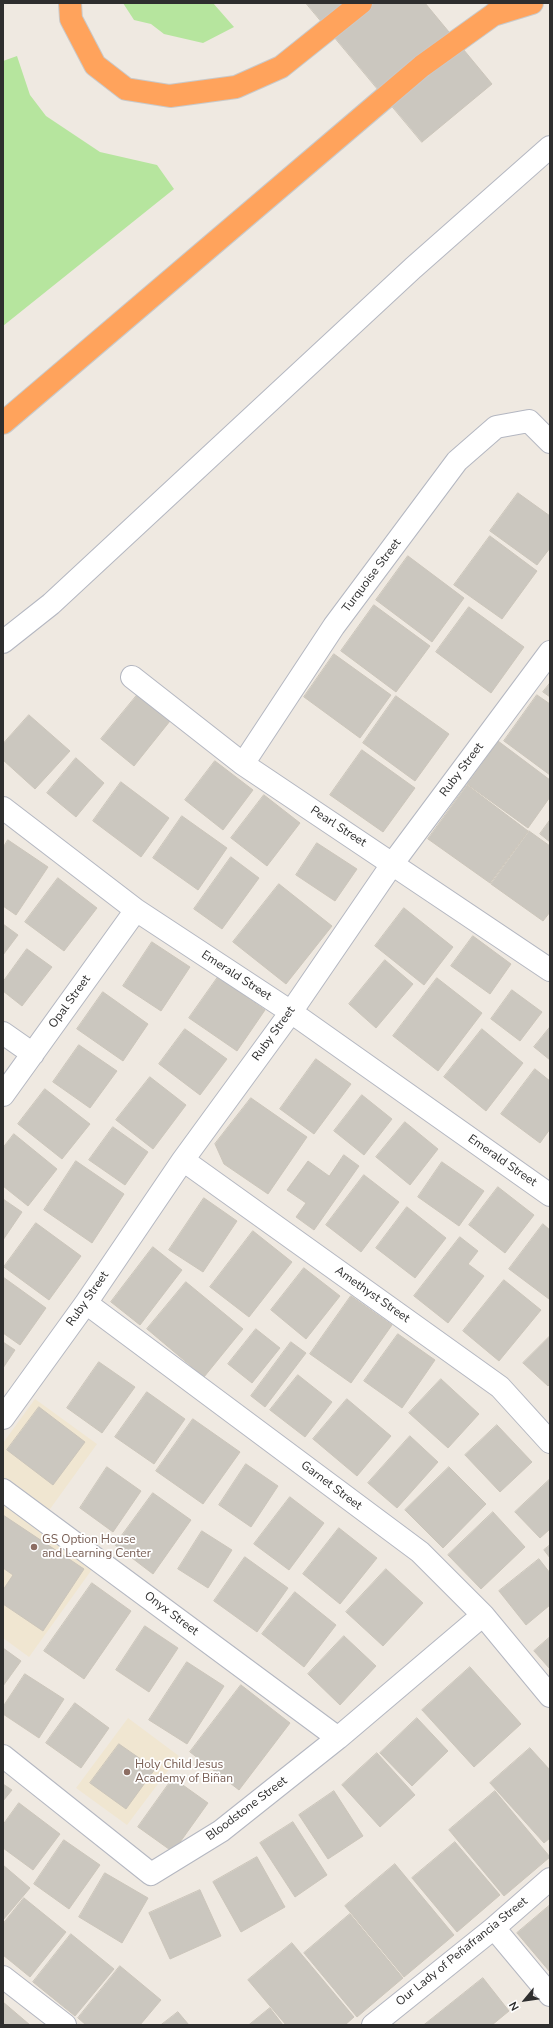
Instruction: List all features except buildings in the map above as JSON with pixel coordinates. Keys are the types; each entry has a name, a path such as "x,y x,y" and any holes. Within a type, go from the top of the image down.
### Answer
{"highway":[{"path":"70,3 71,19 95,65 126,89 170,96 236,88 281,67 361,3"},
{"path":"3,423 422,66 499,9 532,3"}],"street":[{"path":"3,642 51,604 413,268 550,148"},
{"name":"Turquoise Street","path":"243,764 334,626 457,462 496,427 528,421 550,442"},
{"name":"Ruby Street","path":"3,1418 86,1303 183,1160 291,1012 392,863 550,652"},
{"name":"Pearl Street","path":"132,677 243,764 549,967"},
{"name":"Emerald Street","path":"3,808 136,910 291,1012 550,1195"},
{"name":"Opal Street","path":"3,1095 136,910"},
{"path":"3,1033 33,1054"},
{"name":"Amethyst Street","path":"183,1160 500,1387 550,1442"},
{"name":"Garnet Street","path":"86,1303 420,1552 483,1615 550,1696"},
{"name":"Onyx Street","path":"3,1490 338,1738"},
{"name":"Bloodstone Street","path":"3,1756 151,1874 221,1831 338,1738 483,1615"},
{"name":"Our Lady of Peñafrancia Street","path":"372,2025 494,1928 550,1879"},
{"path":"494,1928 550,1995"},
{"path":"3,1977 65,2025"}],"shaded area":[{"name":"GS Option House and Learning Center","path":"35,1399 97,1444 37,1527 93,1568 29,1657 3,1638 3,1443"},
{"name":"Holy Child Jesus Academy of Biñan","path":"128,1718 179,1756 127,1825 76,1788"}],"green space":[{"path":"123,3 213,3 234,27 203,43 164,34 151,24 134,20"},
{"path":"17,56 30,95 46,116 100,152 157,165 174,189 3,326 3,61"}],"place":[{"name":"GS Option House and Learning Center","path":"34,1547"},
{"name":"Holy Child Jesus Academy of Biñan","path":"127,1772"}]}
